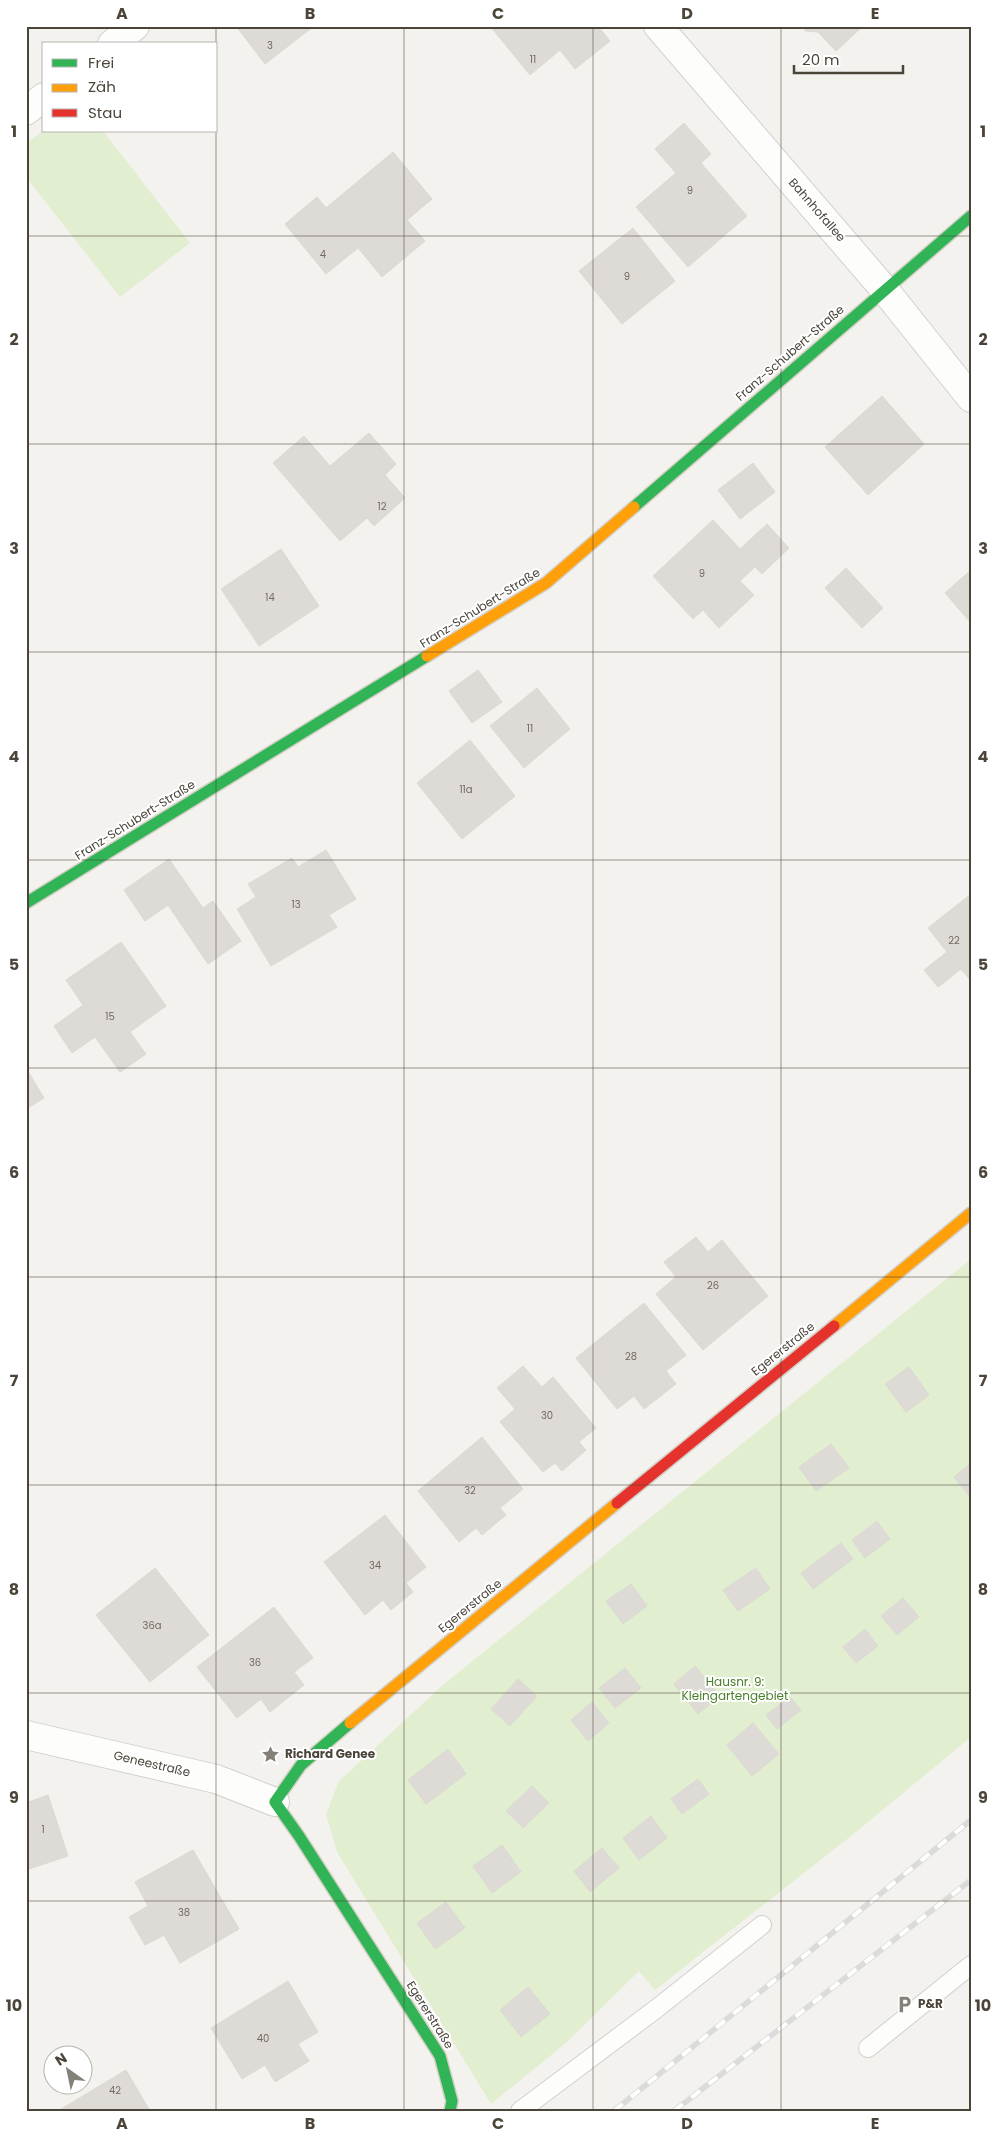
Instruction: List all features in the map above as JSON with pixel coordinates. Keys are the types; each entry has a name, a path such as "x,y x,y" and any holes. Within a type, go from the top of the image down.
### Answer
{"street":[{"path":"115,42 135,26"},
{"name":"Bahnhofallee","path":"658,26 884,289 971,398"},
{"path":"26,111 42,99"},
{"name":"Franz-Schubert-Straße","path":"26,903 546,583 884,289 971,216"},
{"name":"Egererstraße","path":"450,2111 452,2101 440,2056 299,1836 275,1802 301,1765 345,1727 971,1213"},
{"name":"Geneestraße","path":"26,1734 216,1779 275,1802"}],"lane":[{"path":"520,2111 656,2009 762,1925"},
{"path":"868,2048 971,1965"}],"green space":[{"path":"42,132 104,132 190,243 120,297 26,177 26,144"},
{"name":"Hausnr. 9: Kleingartengebiet","path":"971,1259 971,1737 856,1832 655,1990 639,1971 567,2042 491,2104 337,1852 326,1814 339,1781 444,1684"}],"building":[{"path":"236,26 314,26 265,64"},
{"path":"490,26 598,26 610,41 575,69 560,50 530,75"},
{"path":"805,26 863,26 836,51 818,32 805,31"},
{"path":"684,123 711,154 701,163 747,216 688,267 636,207 676,173 655,149"},
{"path":"393,152 432,199 407,220 425,241 382,277 358,248 326,274 285,224 317,197 326,208"},
{"path":"633,228 675,281 622,324 579,271"},
{"path":"882,396 924,444 868,495 825,447"},
{"path":"369,433 396,464 385,475 405,498 374,526 367,518 340,541 273,463 304,436 330,466"},
{"path":"753,463 775,492 740,519 718,490"},
{"path":"713,520 740,549 767,524 789,548 762,574 755,567 740,581 754,595 719,628 703,610 693,619 653,576"},
{"path":"281,549 319,606 259,646 221,589"},
{"path":"846,568 883,608 862,628 825,588"},
{"path":"971,570 971,623 945,593"},
{"path":"478,670 502,702 472,723 449,691"},
{"path":"537,688 570,729 524,768 490,726"},
{"path":"470,740 515,796 462,839 417,783"},
{"path":"326,850 356,899 329,915 337,927 271,966 237,909 256,897 248,884 292,858 298,867"},
{"path":"169,859 203,908 213,901 241,941 208,964 168,905 145,921 124,890"},
{"path":"971,894 971,981 961,969 938,987 924,970 947,952 928,928"},
{"path":"121,942 166,1006 130,1032 146,1054 120,1072 95,1037 72,1053 54,1026 83,1005 66,980"},
{"path":"26,1068 44,1098 26,1109"},
{"path":"696,1237 708,1252 722,1240 768,1296 703,1350 656,1294 676,1277 664,1262"},
{"path":"644,1303 686,1355 666,1371 676,1384 644,1409 634,1396 617,1409 576,1358"},
{"path":"523,1366 542,1387 553,1377 596,1428 579,1442 586,1450 562,1471 555,1463 543,1472 500,1422 515,1409 497,1388"},
{"path":"909,1367 929,1395 906,1412 885,1384"},
{"path":"482,1437 523,1489 500,1508 506,1515 482,1535 476,1528 459,1542 418,1491"},
{"path":"831,1444 849,1468 816,1491 799,1467"},
{"path":"971,1463 971,1493 968,1495 954,1477"},
{"path":"385,1515 426,1567 406,1583 413,1592 391,1610 383,1600 365,1615 324,1562"},
{"path":"877,1521 890,1539 865,1558 852,1540"},
{"path":"841,1543 853,1559 813,1589 801,1573"},
{"path":"155,1568 209,1635 150,1682 96,1615"},
{"path":"756,1568 770,1589 738,1611 723,1590"},
{"path":"631,1584 647,1606 623,1624 606,1601"},
{"path":"903,1598 919,1617 897,1635 881,1616"},
{"path":"274,1607 313,1658 294,1672 304,1685 270,1712 261,1699 237,1718 197,1667"},
{"path":"865,1629 878,1646 856,1663 843,1647"},
{"path":"695,1666 720,1696 698,1714 674,1684"},
{"path":"625,1668 641,1688 615,1708 599,1688"},
{"path":"518,1679 537,1696 510,1726 491,1709"},
{"path":"790,1697 801,1710 777,1729 766,1715"},
{"path":"592,1702 609,1723 588,1741 571,1720"},
{"path":"753,1723 779,1754 752,1776 727,1745"},
{"path":"448,1749 466,1774 426,1804 408,1780"},
{"path":"698,1779 709,1794 682,1814 671,1799"},
{"path":"532,1786 549,1803 523,1828 506,1811"},
{"path":"48,1795 68,1856 26,1870 26,1803"},
{"path":"651,1816 667,1838 639,1860 623,1838"},
{"path":"502,1845 521,1872 492,1893 473,1866"},
{"path":"602,1848 619,1868 590,1892 574,1871"},
{"path":"193,1850 239,1929 180,1963 164,1935 145,1945 129,1917 148,1906 135,1882"},
{"path":"446,1902 465,1928 435,1949 417,1923"},
{"path":"288,1981 318,2032 298,2044 309,2061 275,2082 265,2065 242,2079 211,2028"},
{"path":"528,1987 550,2014 521,2037 500,2010"},
{"path":"126,2070 150,2111 58,2111 86,2094 92,2094 92,2090"}],"railway":[{"path":"614,2111 971,1820"},
{"path":"674,2111 971,1880"}],"traffic: fast":[{"path":"634,507 971,216"},
{"path":"26,903 427,656"},
{"path":"350,1723 301,1765 275,1802 299,1836 440,2056 452,2101 450,2111"}],"traffic: slow":[{"path":"427,656 546,583 634,507"},
{"path":"834,1326 971,1213"},
{"path":"350,1723 617,1503"}],"traffic: jam":[{"path":"617,1503 834,1326"}],"place":[{"name":"Richard Genee","path":"271,1754"},
{"name":"P&R","path":"904,2004"}]}
